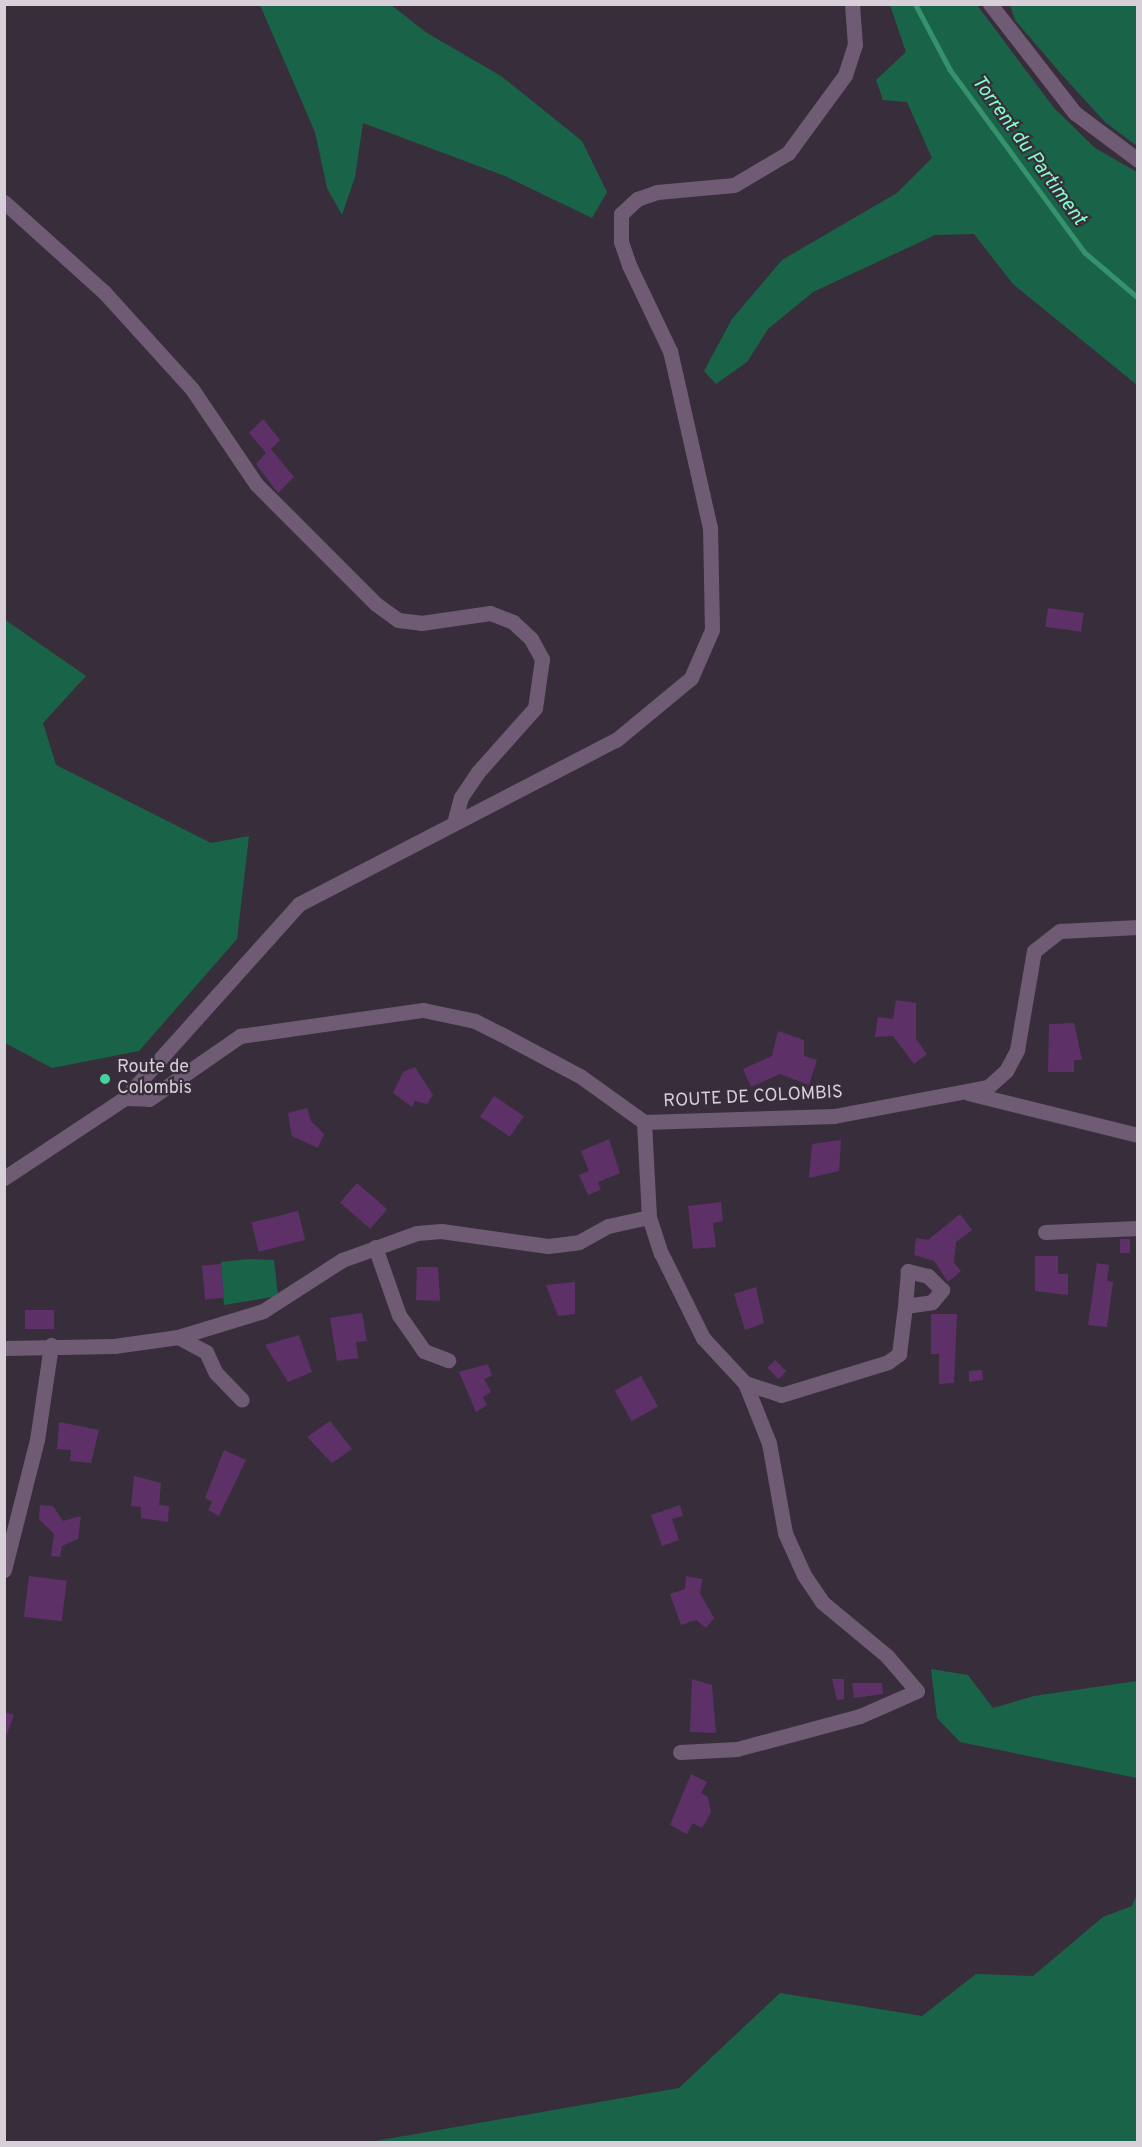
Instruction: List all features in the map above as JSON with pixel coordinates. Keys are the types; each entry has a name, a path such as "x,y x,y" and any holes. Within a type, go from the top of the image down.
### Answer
{"street":[{"path":"4,1178 125,1098 299,904 455,819 646,721 691,678 705,654 712,630 715,572 698,458 670,351 621,242 621,214 637,199 657,192 734,185 788,153 845,75 855,45 852,4"},
{"path":"990,4 1075,113 1137,160"},
{"path":"4,202 104,292 192,389 256,484 375,604 398,620 421,623 490,613 513,622 531,639 542,659 535,708 478,772 461,797 455,819"},
{"path":"966,1092 988,1087 1006,1071 1017,1050 1028,965 1034,951 1060,931 1137,927"},
{"name":"ROUTE DE COLOMBIS","path":"125,1098 149,1099 240,1036 423,1010 474,1021 501,1034 580,1076 644,1122 834,1116 966,1092"},
{"path":"966,1092 1137,1135"},
{"path":"644,1122 649,1217 682,1303 703,1338 745,1383 769,1443 785,1533 804,1575 822,1602 887,1656 917,1691 860,1716 737,1749 680,1752"},
{"path":"4,1348 51,1344 114,1346 178,1337 262,1311 342,1260 375,1247 441,1231 501,1242 568,1244 649,1217"},
{"path":"1045,1232 1137,1228"},
{"path":"375,1247 399,1316 424,1351 448,1360"},
{"path":"745,1383 781,1395 888,1362 899,1354 905,1306"},
{"path":"178,1337 206,1352 216,1373 242,1400"},
{"path":"4,1570 37,1440 51,1344"}],"green space":[{"path":"260,5 391,5 427,33 501,76 582,141 607,192 592,218 505,176 363,123 355,177 342,215 327,188 315,132"},
{"path":"890,5 977,5 1054,108 1095,148 1137,172 1137,385 1013,284 974,234 935,235 813,292 768,329 747,362 716,384 704,371 732,319 782,260 897,193 932,158 907,102 883,100 876,80 906,52"},
{"path":"1010,5 1137,5 1137,146 1105,122 1063,76 1015,20"},
{"path":"4,619 86,676 43,723 56,765 211,843 249,836 237,939 139,1051 52,1068 5,1043"},
{"path":"249,1259 274,1260 278,1296 224,1305 221,1262"},
{"path":"931,1669 968,1675 993,1708 1034,1696 1137,1681 1137,1778 960,1742 937,1718"},
{"path":"1137,1894 1137,2142 370,2142 679,2088 780,1993 922,2016 976,1974 1033,1976 1103,1917 1132,1906"}],"building":[{"path":"263,419 280,440 271,449 294,477 278,493 256,464 266,453 249,433"},
{"path":"1048,608 1084,613 1081,632 1045,627"},
{"path":"896,1000 916,1003 916,1039 927,1054 914,1064 893,1036 875,1037 878,1017 893,1019"},
{"path":"1074,1023 1082,1060 1074,1060 1074,1072 1048,1072 1049,1024"},
{"path":"778,1031 804,1040 804,1056 817,1060 809,1085 780,1074 751,1087 743,1069 772,1056"},
{"path":"415,1067 433,1095 427,1104 415,1101 412,1107 393,1093 403,1072"},
{"path":"494,1096 524,1116 510,1137 480,1117"},
{"path":"307,1108 311,1121 324,1134 318,1148 292,1136 288,1113"},
{"path":"609,1139 620,1173 598,1182 601,1190 588,1195 579,1175 589,1171 581,1151"},
{"path":"841,1140 839,1171 809,1178 812,1144"},
{"path":"357,1183 387,1209 370,1229 340,1203"},
{"path":"721,1202 723,1221 713,1223 716,1247 693,1249 688,1206"},
{"path":"298,1211 305,1240 259,1252 251,1223"},
{"path":"960,1214 972,1230 956,1242 954,1263 961,1271 948,1282 934,1261 914,1255 916,1238 928,1240"},
{"path":"1120,1239 1130,1239 1130,1253 1120,1253"},
{"path":"1035,1256 1058,1256 1058,1274 1068,1274 1068,1295 1035,1291"},
{"path":"1097,1263 1109,1265 1107,1281 1113,1282 1107,1327 1088,1325"},
{"path":"221,1264 224,1298 205,1300 202,1266"},
{"path":"417,1267 438,1267 440,1301 416,1300"},
{"path":"575,1282 575,1314 558,1316 546,1285"},
{"path":"756,1287 764,1323 745,1330 734,1294"},
{"path":"25,1310 54,1310 54,1329 25,1329"},
{"path":"362,1313 367,1341 356,1342 358,1358 337,1361 330,1318"},
{"path":"931,1314 957,1314 954,1383 939,1384 939,1354 931,1354"},
{"path":"299,1335 312,1372 288,1382 265,1345"},
{"path":"775,1360 786,1371 779,1379 767,1368"},
{"path":"488,1364 492,1376 484,1379 491,1392 483,1397 487,1405 476,1412 459,1372"},
{"path":"982,1370 983,1380 969,1382 969,1371"},
{"path":"641,1376 658,1407 632,1421 615,1391"},
{"path":"330,1421 352,1449 332,1463 307,1437"},
{"path":"59,1422 99,1430 91,1463 70,1461 71,1450 57,1449"},
{"path":"224,1450 246,1460 219,1516 208,1510 212,1502 205,1498"},
{"path":"134,1476 161,1483 159,1505 169,1506 168,1522 141,1518 141,1507 131,1506"},
{"path":"40,1505 53,1506 63,1521 81,1516 78,1539 62,1546 60,1557 51,1556 54,1534 39,1519"},
{"path":"680,1505 683,1516 672,1519 679,1540 662,1546 651,1515"},
{"path":"29,1576 67,1581 62,1621 24,1617"},
{"path":"686,1576 702,1579 700,1593 714,1618 706,1628 696,1620 681,1625 670,1594 685,1589"},
{"path":"692,1679 712,1685 716,1733 690,1732"},
{"path":"832,1679 844,1679 844,1699 837,1700"},
{"path":"852,1683 882,1683 883,1694 854,1698"},
{"path":"4,1712 14,1715 5,1739 4,1739"},
{"path":"691,1774 707,1782 701,1793 708,1797 711,1812 702,1828 693,1823 687,1834 670,1825"}],"waterway":[{"name":"Torrent du Partiment","path":"915,4 950,70 1084,252 1138,298"}],"place":[{"name":"Route de Colombis","path":"105,1079"}]}
